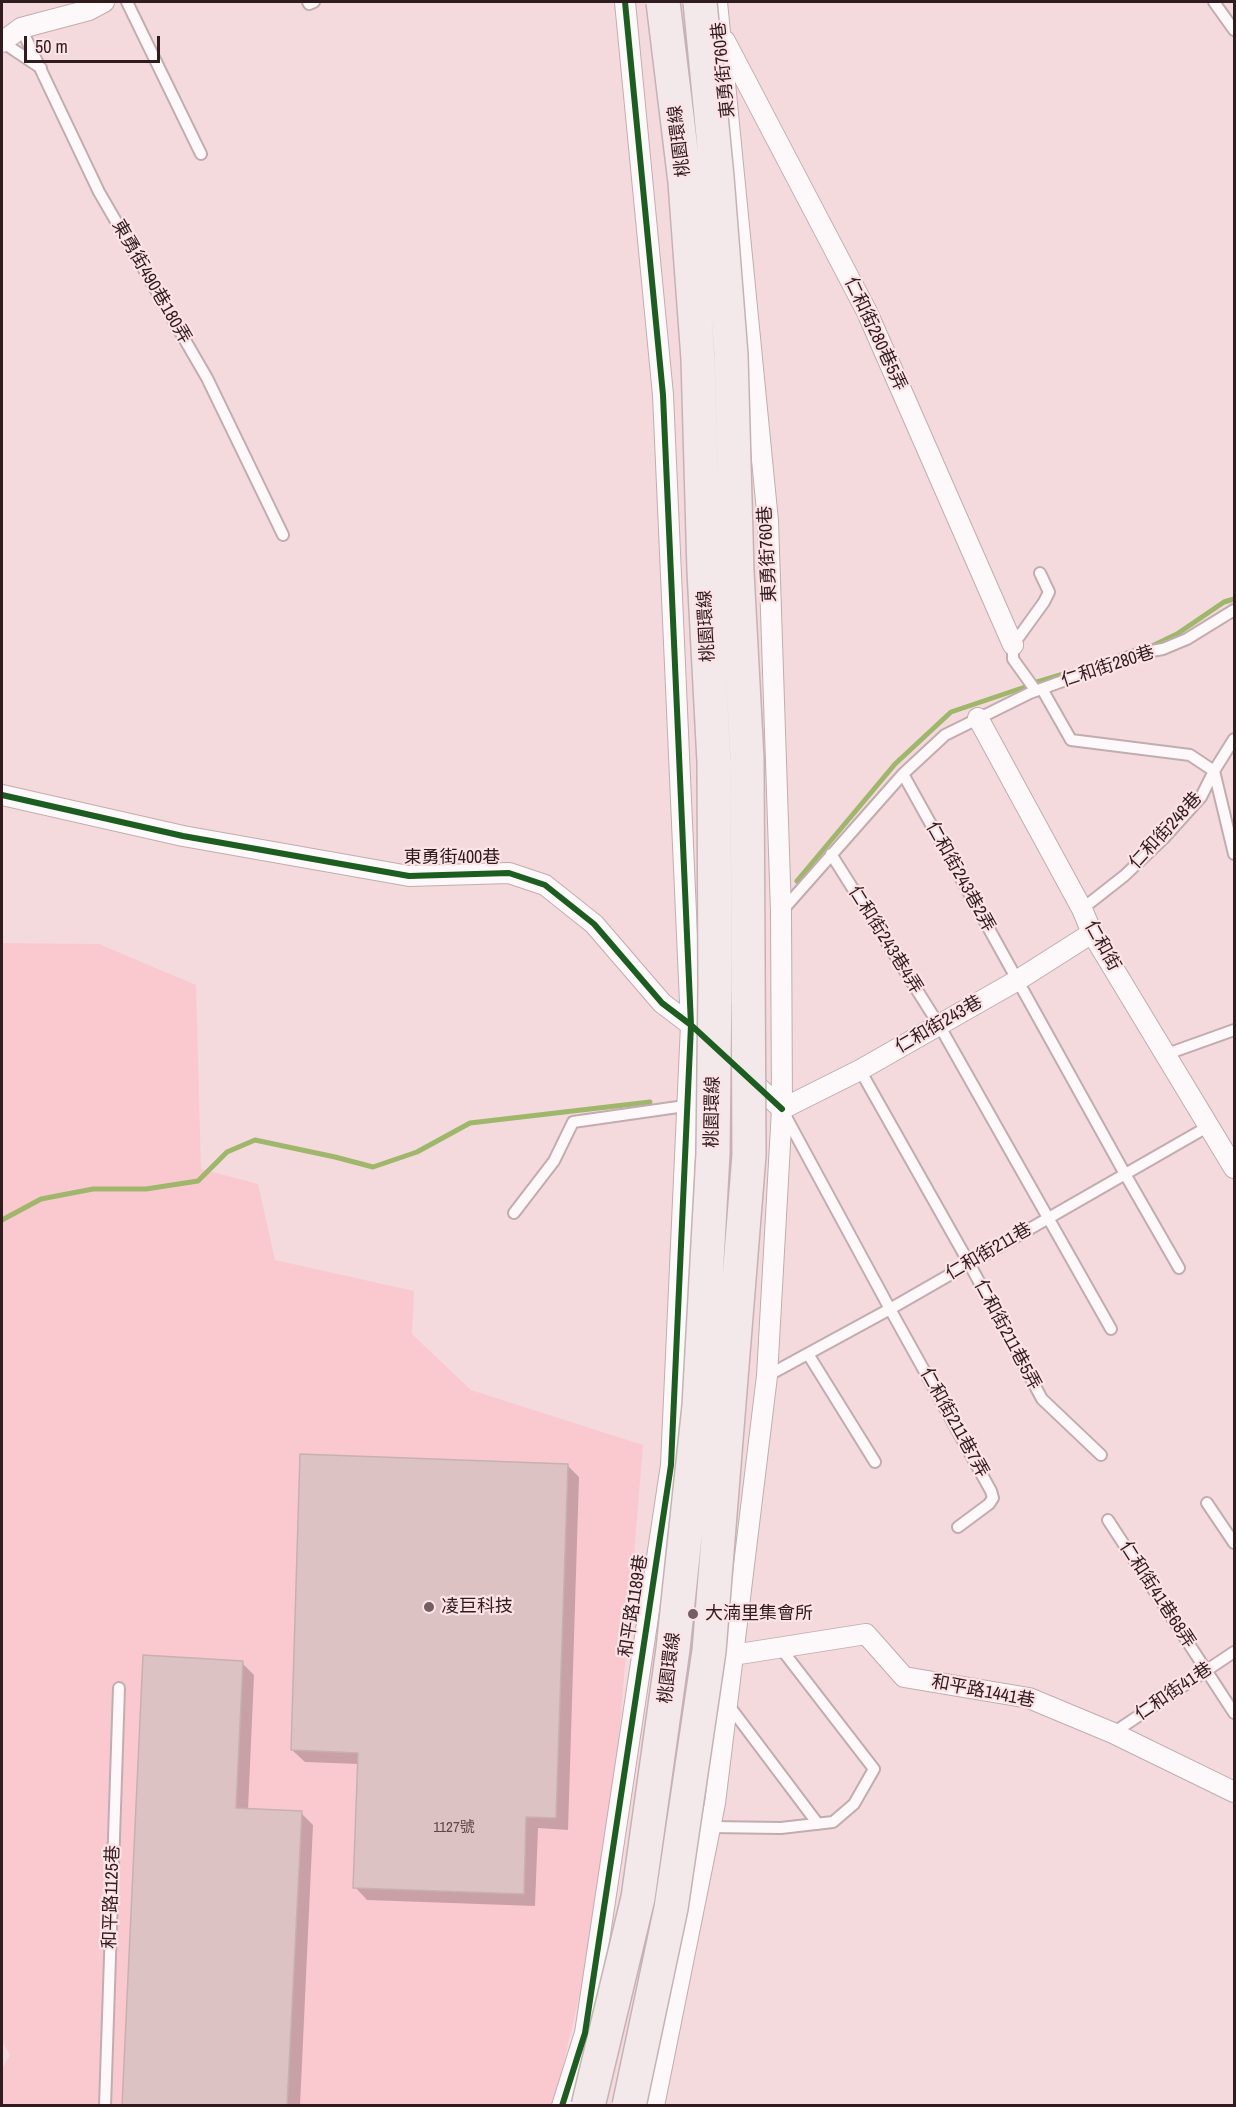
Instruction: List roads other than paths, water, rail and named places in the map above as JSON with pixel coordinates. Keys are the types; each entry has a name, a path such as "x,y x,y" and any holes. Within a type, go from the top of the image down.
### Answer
{"highway":[{"name":"桃園環線","path":"588,2106 638,1898 673,1649 699,1406 713,1153 714,762 704,572 698,359 685,182 663,2"},
{"name":"桃園環線","path":"630,2106 671,1908 708,1651 749,1155 747,759 737,572 731,355 700,2"}],"street":[{"path":"2,42 21,28 89,10 104,2"},
{"name":"和平路1189巷","path":"562,2106 585,2033 671,1465 691,1025 663,395 625,2"},
{"name":"東勇街760巷","path":"717,2 768,521 781,912 776,1109"},
{"name":"仁和街280巷5弄","path":"720,32 867,312 1013,645"},
{"path":"663,395 756,387"},
{"name":"仁和街","path":"978,718 1082,909 1092,933 1234,1168"},
{"name":"東勇街400巷","path":"2,795 183,836 409,876 509,873 545,885 594,924 662,1003 691,1025 776,1109"},
{"name":"仁和街243巷","path":"776,1109 860,1070 1018,980 1092,933"},
{"path":"654,2106 710,1827 733,1655 767,1376 776,1109"},
{"path":"674,1383 767,1376"},
{"name":"和平路1441巷","path":"733,1655 866,1634 904,1677 1029,1698 1232,1788"}],"lane":[{"path":"127,2 201,154"},
{"path":"308,2 309,4 314,2"},
{"path":"1214,2 1234,30"},
{"name":"東勇街490巷180弄","path":"21,28 99,192 207,378 283,535"},
{"path":"2,42 41,69"},
{"path":"1040,573 1049,592 1013,645 1013,659 1039,690 1071,740 1190,755 1214,771 1234,854"},
{"name":"仁和街280巷","path":"781,912 903,774 945,735 1039,690 1140,653 1171,646 1187,639 1234,610"},
{"name":"仁和街248巷","path":"1082,909 1124,876 1164,838 1201,797 1234,739"},
{"name":"仁和街243巷2弄","path":"903,774 1179,1268"},
{"name":"仁和街243巷4弄","path":"831,855 939,1025 1111,1329"},
{"path":"1167,1054 1234,1030"},
{"name":"仁和街211巷5弄","path":"860,1070 969,1263 1042,1399 1101,1455"},
{"path":"514,1213 554,1161 573,1122 687,1105 723,1106"},
{"path":"735,1107 758,1108"},
{"name":"仁和街211巷7弄","path":"776,1109 836,1210 991,1491 993,1498 989,1504 958,1527"},
{"name":"仁和街211巷","path":"767,1376 890,1309 1209,1126"},
{"path":"808,1354 875,1462"},
{"path":"1207,1503 1234,1543"},
{"name":"仁和街41巷68弄","path":"1108,1520 1234,1713"},
{"path":"710,1827 781,1828 833,1822 855,1804 874,1769 779,1646"},
{"name":"仁和街41巷","path":"1113,1734 1234,1652"},
{"name":"和平路1125巷","path":"105,2106 119,1688"},
{"path":"727,1703 818,1824"}],"waterway":[{"path":"1148,648 1177,634 1224,602 1234,599"},
{"path":"1037,682 1090,666"},
{"path":"797,881 895,764 951,712 1028,686"},
{"path":"2,1220 41,1199 93,1189 146,1189 198,1181 227,1152 255,1140 373,1167 417,1152 470,1123 650,1102"}],"place":[{"name":"凌巨科技","path":"429,1607"},
{"name":"大湳里集會所","path":"693,1614"}]}
